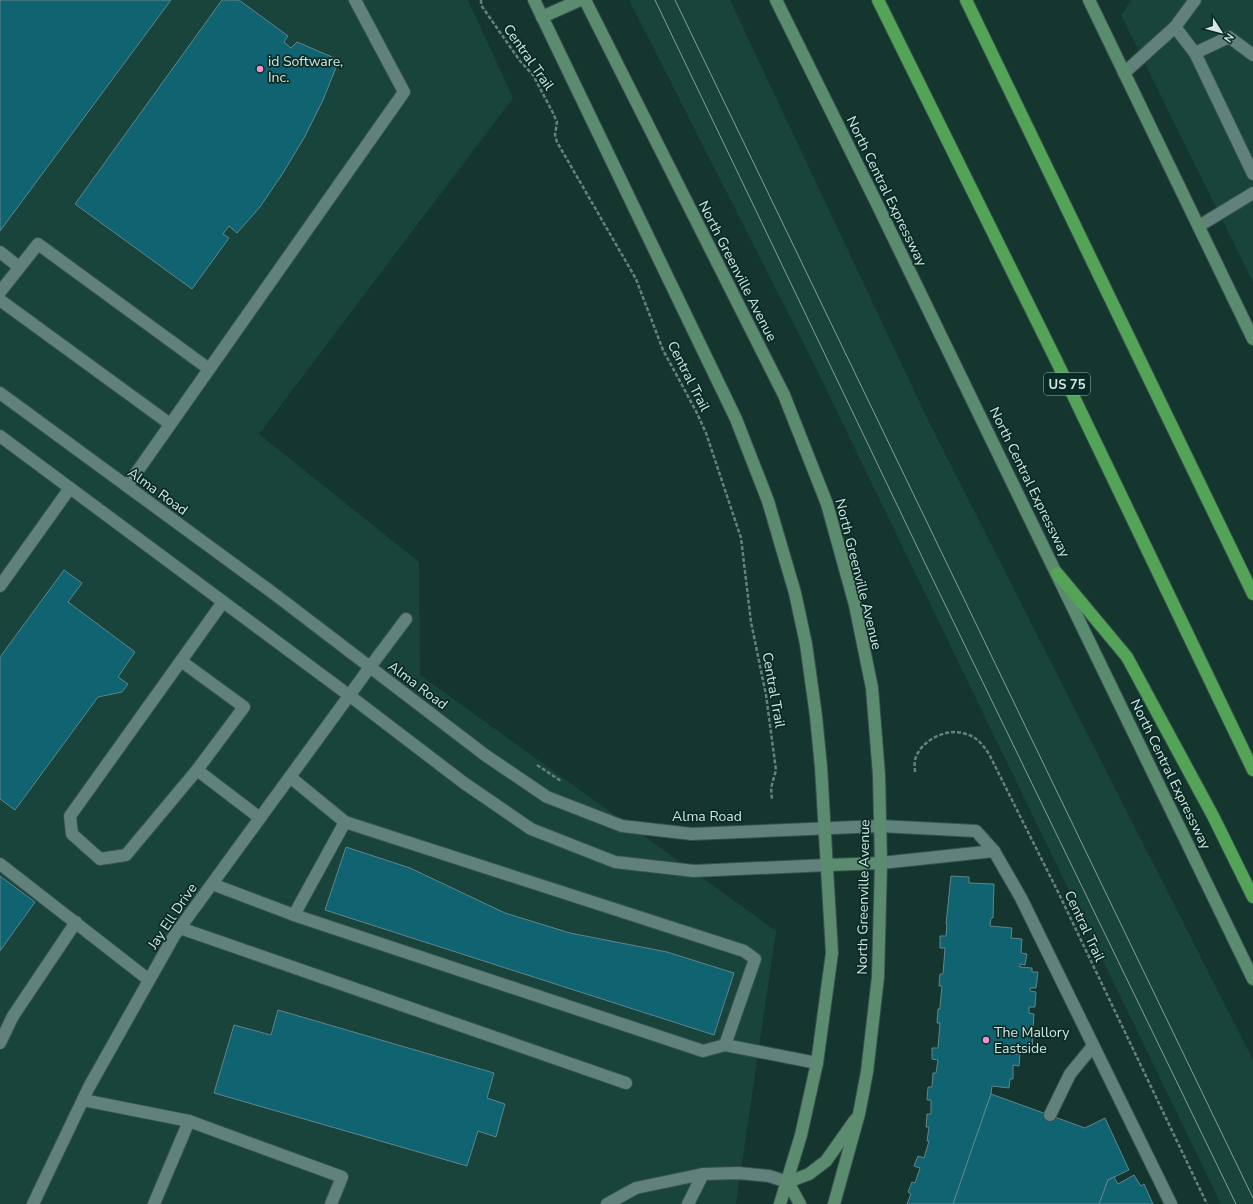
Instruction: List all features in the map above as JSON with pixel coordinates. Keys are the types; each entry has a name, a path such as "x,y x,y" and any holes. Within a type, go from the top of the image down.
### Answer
{"highway":[{"name":"US 75","path":"878,0 1057,362 1253,770"},
{"path":"966,0 1253,594"},
{"path":"1057,573 1127,657 1213,816 1253,897"}],"main road":[{"path":"534,0 736,419 768,501 795,593 806,644 816,716 828,865 832,953 817,1063 801,1135 788,1182 780,1204"},
{"path":"542,17 580,0"},
{"name":"North Greenville Avenue","path":"585,0 784,395 827,504 855,605 872,688 880,775 881,863 878,977 867,1072 859,1114 834,1204"},
{"name":"North Central Expressway","path":"776,0 878,204 1253,979"},
{"path":"1089,0 1253,339"},
{"path":"828,865 881,863"},
{"path":"788,1182 809,1174 826,1161 859,1114"},
{"path":"788,1182 800,1204"}],"street":[{"path":"127,486 404,92 355,0"},
{"path":"1124,73 1175,27 1195,0"},
{"path":"1175,27 1195,53 1253,174"},
{"path":"1195,53 1229,37 1253,55"},
{"path":"1199,226 1253,193"},
{"path":"0,292 38,244 209,369"},
{"path":"0,252 19,267"},
{"path":"0,300 170,424"},
{"name":"Alma Road","path":"0,393 370,667 485,755 547,797 622,826 692,834 880,826 976,831 994,851 1021,898 1171,1204"},
{"path":"0,436 350,696 464,783 531,828 615,862 694,871 828,865"},
{"path":"0,586 70,488"},
{"path":"181,661 244,707 197,770 126,855 100,859 72,834 70,816 223,602"},
{"name":"Jay Ell Drive","path":"33,1204 83,1100 174,936 406,619"},
{"path":"197,770 260,818"},
{"path":"290,777 344,822 744,951 755,959 725,1045"},
{"path":"294,915 344,822"},
{"path":"881,863 994,851"},
{"path":"0,864 149,980"},
{"path":"212,884 294,915 703,1051 725,1045 817,1063"},
{"path":"0,1043 13,1016 76,922"},
{"path":"180,928 626,1083"},
{"path":"1050,1115 1070,1074 1093,1046"},
{"path":"83,1100 189,1121 342,1177 331,1204"},
{"path":"154,1204 189,1121"},
{"path":"607,1204 636,1188 703,1174 738,1173 769,1176 788,1182"},
{"path":"688,1204 703,1174"}],"path":[{"name":"Central Trail","path":"480,0 481,5 520,61 533,75 552,111 557,122 555,135 557,142 636,279 664,350 696,410 706,434 741,538 751,622 766,695 776,770 771,788 772,800"},
{"name":"Central Trail","path":"915,772 915,759 921,748 936,736 952,732 966,734 980,742 989,754 1060,894 1207,1204"}],"shaded area":[{"path":"0,0 468,0 513,98 259,434 419,562 420,675 776,931 736,1204 0,1204"},
{"path":"629,0 730,0 927,418 1253,1060 1253,1204 1221,1204 812,360"},
{"path":"1132,0 1253,0 1253,282 1121,15"}],"building":[{"path":"171,0 0,231 0,1"},
{"path":"222,0 239,0 288,36 284,42 291,48 297,42 339,60 323,100 304,138 283,173 260,207 237,233 229,226 223,234 229,238 192,289 75,204"},
{"path":"64,570 82,583 68,602 135,652 118,677 128,684 122,692 98,697 15,810 0,799 0,657"},
{"path":"346,847 410,868 505,913 570,933 667,952 734,973 714,1035 325,910"},
{"path":"0,876 35,902 0,951"},
{"name":"The Mallory Eastside","path":"951,876 969,877 969,883 994,884 993,918 991,918 990,926 1012,928 1011,938 1022,939 1021,953 1027,954 1025,965 1020,964 1020,967 1032,968 1032,972 1038,972 1036,988 1030,988 1030,991 1036,992 1035,1007 1029,1007 1029,1013 1034,1014 1033,1030 1028,1030 1028,1033 1033,1033 1032,1049 1026,1048 1026,1053 1013,1052 1013,1054 1020,1054 1019,1066 1013,1065 1013,1079 1010,1079 1009,1088 992,1086 991,1094 953,1204 907,1204 911,1194 908,1192 912,1182 915,1183 920,1168 914,1166 918,1156 924,1158 929,1141 927,1141 929,1127 926,1127 927,1114 931,1114 931,1100 927,1100 928,1087 932,1087 933,1073 936,1073 938,1060 932,1059 932,1048 938,1048 940,1023 937,1023 942,986 939,986 940,974 943,974 945,948 940,948 940,936 946,936"},
{"path":"278,1010 494,1073 487,1098 505,1104 496,1137 478,1131 467,1166 214,1093 234,1025 271,1035"},
{"path":"991,1094 1085,1128 1105,1118 1129,1170 1108,1180 1099,1204 953,1204"},
{"path":"1134,1175 1141,1186 1144,1184 1153,1204 1099,1204 1108,1180 1114,1177 1118,1184"}],"tram line":[{"path":"655,0 923,559 1236,1204"},
{"path":"675,0 1253,1198"}],"place":[{"name":"id Software, Inc.","path":"260,69"},
{"name":"The Mallory Eastside","path":"986,1040"}]}
